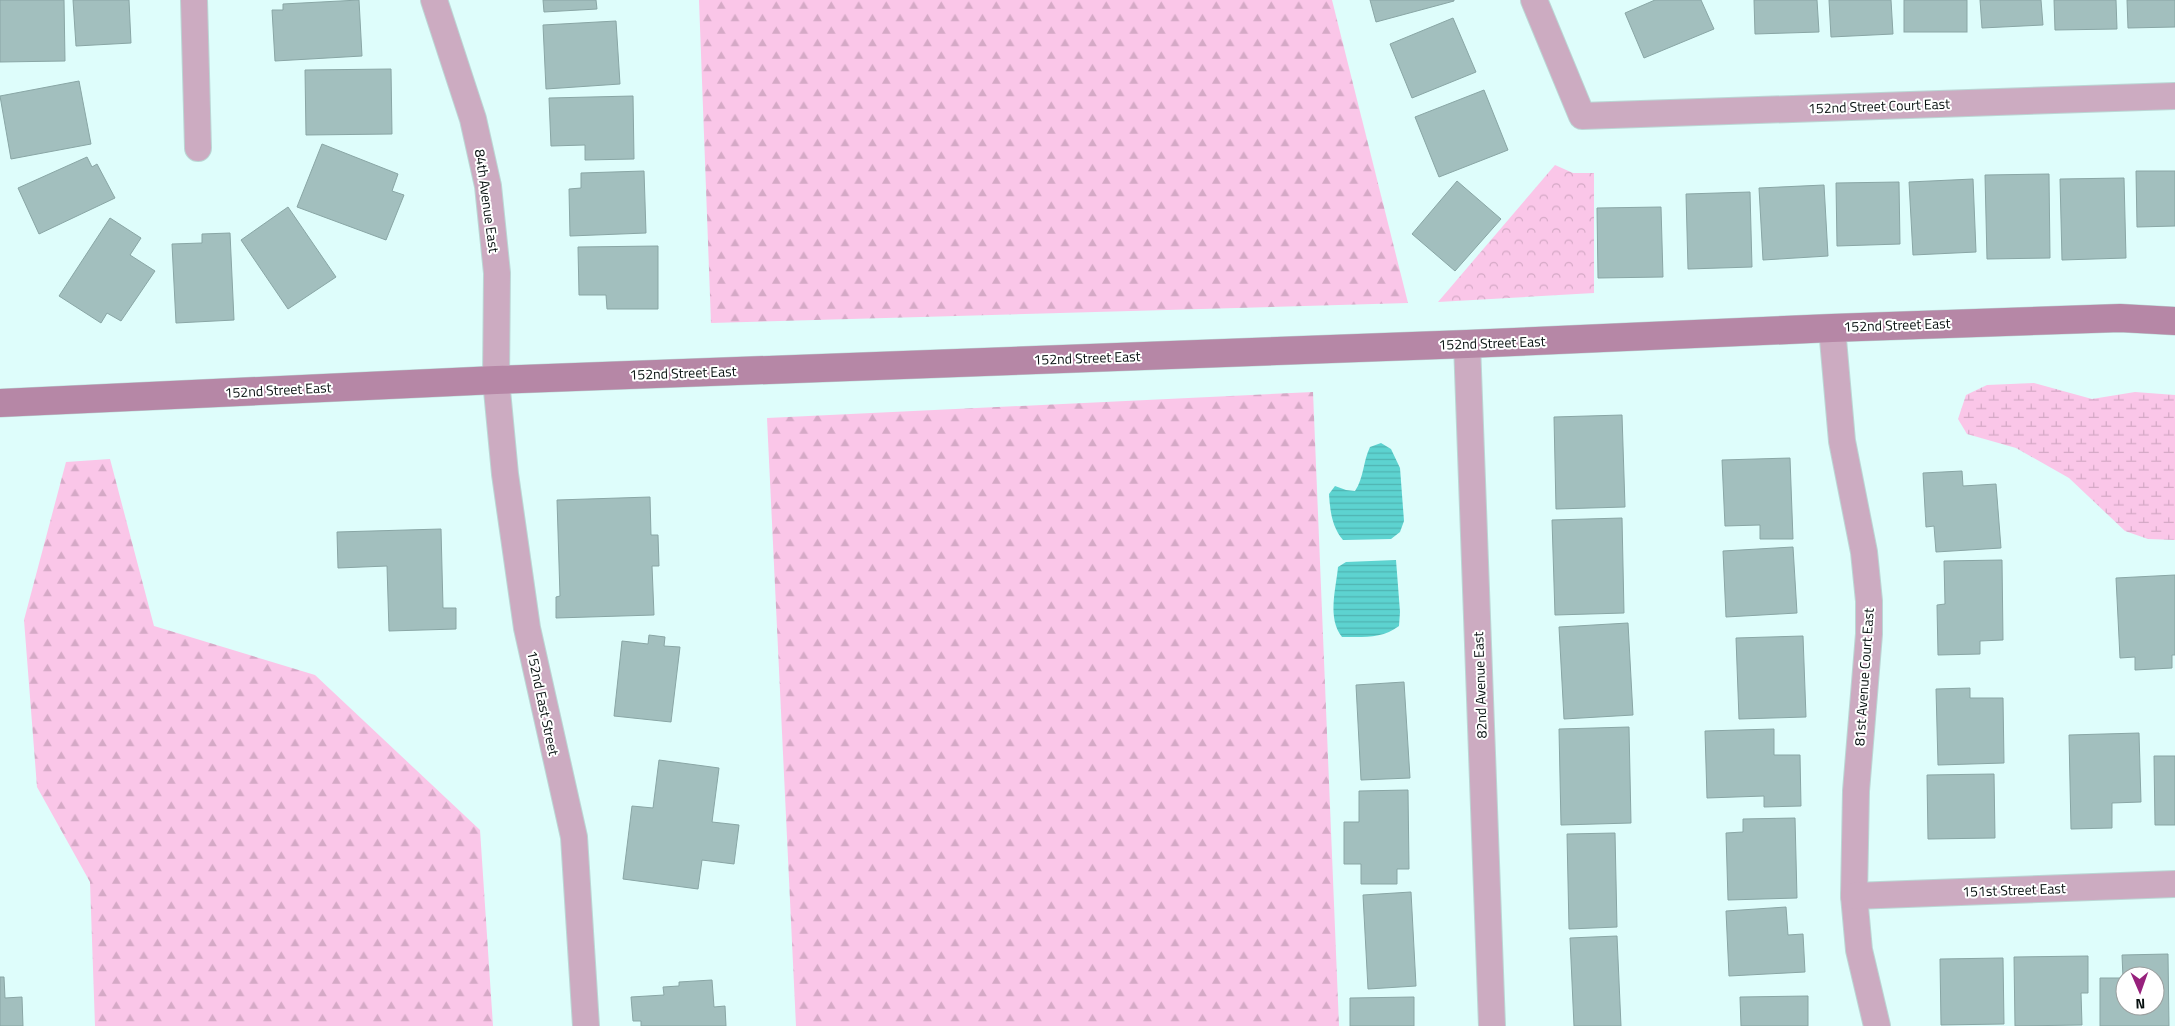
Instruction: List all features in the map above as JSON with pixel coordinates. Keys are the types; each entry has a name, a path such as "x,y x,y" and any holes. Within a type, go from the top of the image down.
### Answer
{"street":[{"path":"194,0 198,148"},
{"name":"84th Avenue East","path":"434,0 473,119 488,186 496,273 496,380"},
{"name":"152nd Street Court East","path":"1534,0 1582,116 2175,96"},
{"name":"152nd Street East","path":"0,403 496,380 1467,344 1832,328 2120,318 2175,321"},
{"name":"81st Avenue Court East","path":"1832,328 1842,441 1864,552 1869,601 1869,634 1856,791 1854,896 1859,950 1877,1026"},
{"name":"82nd Avenue East","path":"1467,344 1492,1026"},
{"name":"152nd East Street","path":"496,380 505,474 527,628 574,837 586,1026"},
{"name":"151st Street East","path":"1854,896 2175,884"}],"green space":[{"path":"699,0 1332,0 1408,303 711,323"},
{"path":"1555,165 1573,173 1594,173 1594,293 1438,302"},
{"path":"2034,383 2092,399 2135,392 2175,395 2175,540 2148,539 2125,531 2069,478 2016,448 1967,434 1958,419 1966,395 1987,385"},
{"path":"1313,392 1339,1026 796,1026 767,418"},
{"path":"110,459 154,626 315,675 480,830 493,1026 95,1026 90,882 37,787 24,620 66,462"}],"water":[{"path":"1381,443 1391,449 1400,468 1404,521 1400,532 1391,539 1343,540 1336,530 1332,518 1329,494 1335,486 1355,491 1360,481 1370,447"},
{"path":"1396,560 1400,612 1399,626 1379,635 1342,637 1337,629 1334,612 1334,594 1338,567 1346,562"}],"building":[{"path":"0,0 64,0 65,61 0,62"},
{"path":"73,0 129,0 131,43 76,46"},
{"path":"359,0 362,56 275,61 272,10 283,10 283,4"},
{"path":"543,0 596,0 597,9 544,12"},
{"path":"1370,0 1454,0 1454,1 1376,22"},
{"path":"1655,0 1701,0 1714,29 1644,58 1625,13"},
{"path":"1754,0 1817,0 1819,32 1755,34"},
{"path":"1829,0 1891,0 1893,34 1831,37"},
{"path":"1904,0 1967,0 1967,32 1904,32"},
{"path":"1980,0 2041,0 2043,25 1982,28"},
{"path":"2054,0 2116,0 2117,29 2055,30"},
{"path":"2127,0 2175,0 2175,27 2128,28"},
{"path":"1453,18 1476,72 1412,98 1390,44"},
{"path":"616,21 620,84 546,89 543,25"},
{"path":"391,69 392,134 306,135 305,70"},
{"path":"79,81 91,144 11,159 0,96"},
{"path":"1484,90 1508,150 1439,177 1415,117"},
{"path":"633,96 634,159 585,160 585,145 551,146 549,98"},
{"path":"322,144 398,174 392,191 404,195 386,240 297,207"},
{"path":"87,157 92,167 97,164 115,198 39,234 18,188"},
{"path":"644,171 646,233 570,236 569,189 581,188 581,173"},
{"path":"2136,171 2175,171 2175,226 2137,227"},
{"path":"2049,174 2050,258 1987,259 1985,175"},
{"path":"2124,178 2126,258 2062,260 2060,179"},
{"path":"1973,179 1976,252 1913,255 1909,182"},
{"path":"1457,181 1501,219 1455,271 1412,234"},
{"path":"1899,182 1900,244 1837,246 1836,183"},
{"path":"1824,185 1828,256 1763,260 1759,188"},
{"path":"1750,192 1752,267 1688,269 1686,194"},
{"path":"288,207 336,277 288,309 241,240"},
{"path":"1661,207 1663,277 1598,278 1597,208"},
{"path":"110,218 141,238 130,255 155,271 121,321 107,313 101,323 59,296"},
{"path":"230,233 234,320 176,323 172,244 202,243 202,234"},
{"path":"658,246 658,309 607,309 606,295 579,295 578,247"},
{"path":"1622,415 1625,507 1556,509 1554,417"},
{"path":"1790,458 1793,539 1760,539 1760,525 1725,526 1722,460"},
{"path":"1962,471 1963,486 1996,484 2001,548 1936,552 1934,526 1926,527 1923,473"},
{"path":"650,497 651,535 658,535 659,566 652,566 654,615 556,618 556,597 560,596 557,500"},
{"path":"1622,518 1624,613 1555,615 1552,520"},
{"path":"441,529 443,608 456,608 456,629 389,631 387,566 338,568 337,532"},
{"path":"1793,547 1797,613 1726,617 1723,551"},
{"path":"2002,560 2003,640 1980,641 1980,654 1938,655 1937,605 1945,604 1944,561"},
{"path":"2175,575 2175,655 2172,655 2172,668 2135,670 2135,657 2120,658 2116,578"},
{"path":"1628,623 1633,715 1564,719 1559,627"},
{"path":"649,635 665,637 664,646 680,647 671,722 614,716 622,641 648,644"},
{"path":"1803,636 1806,717 1739,719 1736,638"},
{"path":"1404,682 1410,778 1361,780 1356,685"},
{"path":"1970,688 1970,698 2003,698 2004,763 1938,765 1936,689"},
{"path":"1629,727 1631,823 1561,825 1559,729"},
{"path":"1774,729 1774,755 1800,755 1801,806 1764,807 1764,796 1707,798 1705,731"},
{"path":"2139,733 2141,802 2112,803 2112,828 2071,829 2069,735"},
{"path":"2154,756 2175,756 2175,825 2155,825"},
{"path":"659,760 719,768 712,822 739,825 734,864 702,860 698,889 623,879 632,806 653,808"},
{"path":"1994,774 1995,838 1928,839 1927,775"},
{"path":"1408,790 1409,869 1397,869 1397,884 1361,884 1361,864 1344,864 1344,822 1359,822 1359,791"},
{"path":"1795,818 1797,898 1728,900 1726,833 1743,832 1743,819"},
{"path":"1615,833 1617,927 1569,929 1567,834"},
{"path":"1411,892 1416,986 1368,989 1363,895"},
{"path":"1786,907 1788,935 1803,934 1805,972 1729,976 1726,911"},
{"path":"1617,936 1621,1026 1574,1026 1570,938"},
{"path":"2168,954 2169,1026 2100,1026 2100,978 2115,978 2115,1016 2165,1016 2165,966 2122,966 2122,955"},
{"path":"2088,956 2088,993 2081,993 2082,1025 2015,1026 2014,957"},
{"path":"2003,958 2004,1024 1941,1025 1940,959"},
{"path":"0,977 4,977 5,998 22,997 23,1026 0,1026"},
{"path":"712,980 714,1007 725,1006 726,1026 641,1026 641,1021 633,1021 631,997 664,995 663,987 679,986 679,982"},
{"path":"1808,996 1808,1026 1741,1026 1740,997"},
{"path":"1414,997 1414,1026 1350,1026 1350,998"}]}
